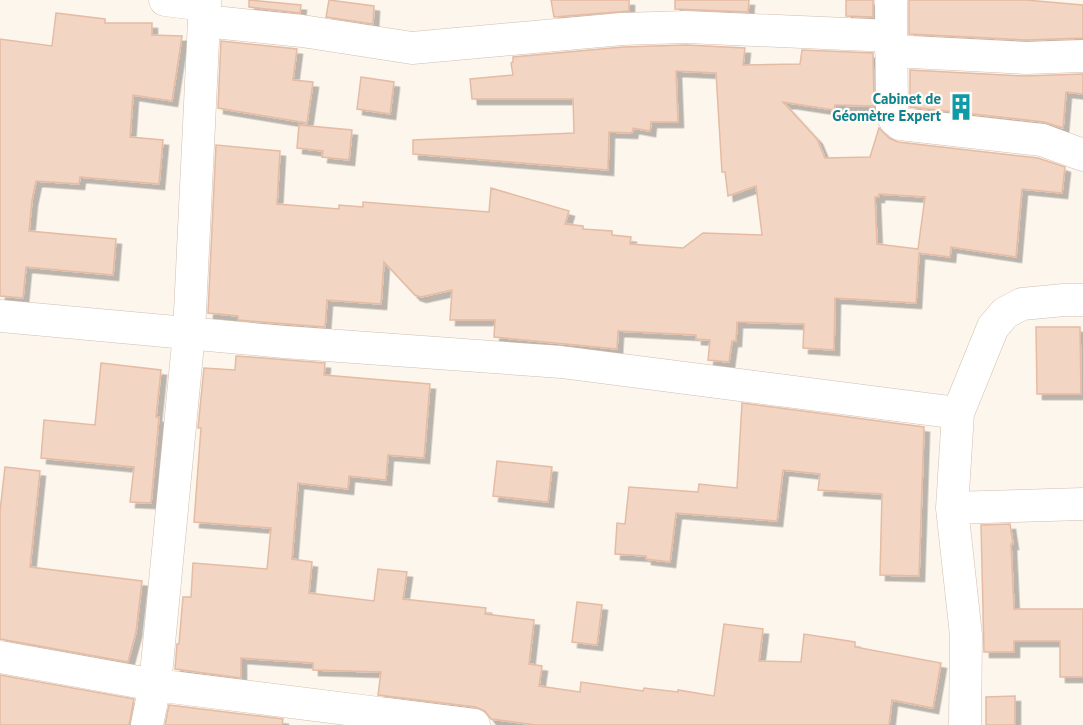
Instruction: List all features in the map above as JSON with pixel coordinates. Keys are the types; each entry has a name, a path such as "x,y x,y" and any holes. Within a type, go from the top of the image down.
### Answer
{"street":[{"path":"165,0 302,31 412,48 622,29 686,27 1026,58 1083,56"},
{"path":"891,0 892,114 895,120 900,124 1042,140 1083,155"},
{"path":"147,725 155,685 189,333 205,9"},
{"path":"965,725 966,635 952,508 958,413 993,327 1005,313 1022,304 1083,298"},
{"path":"0,316 307,343 561,362 958,413"},
{"path":"952,508 1083,504"},
{"path":"0,657 155,685 474,725"}],"building":[{"path":"249,0 301,5 300,13 249,7"},
{"path":"329,0 374,6 373,24 326,17"},
{"path":"551,0 629,0 629,11 554,17"},
{"path":"675,0 749,0 748,12 675,9"},
{"path":"846,0 873,0 873,17 846,16"},
{"path":"909,0 1026,0 1083,5 1083,38 1026,40 909,34"},
{"path":"56,13 105,19 105,23 152,23 152,35 182,36 172,101 133,95 130,137 163,140 159,184 80,177 79,184 36,181 29,231 116,239 113,275 26,267 23,298 0,296 0,39 52,46"},
{"path":"221,41 297,49 293,80 313,82 307,123 218,108"},
{"path":"686,45 745,48 743,65 800,64 802,50 873,53 874,106 835,105 834,110 783,102 817,139 825,158 870,157 879,128 889,138 898,142 1038,158 1065,167 1062,193 1022,189 1016,257 951,247 950,257 919,253 916,303 835,298 834,350 803,348 804,324 737,322 736,341 732,341 729,362 708,360 710,340 696,339 696,335 618,331 617,349 494,337 495,320 450,320 452,290 421,297 415,295 384,262 381,304 327,300 325,327 238,320 238,316 208,313 216,145 280,151 277,204 339,209 339,205 363,207 363,202 489,212 491,188 569,211 565,224 583,226 583,229 612,231 612,235 631,237 630,244 683,248 703,233 762,235 756,186 728,196 725,172 722,172 716,73 676,71 678,122 651,122 650,131 633,128 632,133 609,132 608,170 413,154 413,140 574,133 573,99 472,99 470,79 513,75 511,63 513,57 623,47","holes":["879,194 925,197 918,249 877,244 875,197 879,197"]},
{"path":"910,70 1025,76 1083,74 1083,94 1066,92 1063,128 1044,122 910,107"},
{"path":"361,77 394,82 390,114 357,109"},
{"path":"299,125 352,130 349,160 322,157 323,151 297,148"},
{"path":"1036,327 1080,327 1081,394 1037,394"},
{"path":"236,356 325,363 324,375 430,384 424,458 388,455 386,480 349,476 348,489 298,483 292,559 312,562 309,593 374,601 378,569 407,572 403,599 486,608 485,614 534,620 529,664 542,666 539,686 580,692 581,682 643,691 644,688 678,692 678,690 714,696 724,624 763,629 759,661 801,662 804,634 855,642 855,647 941,663 933,708 892,700 889,725 536,725 491,719 485,711 476,707 378,695 381,672 313,670 313,663 241,658 241,678 175,669 183,597 191,597 193,563 267,569 271,528 194,522 201,428 198,428 204,368 235,370"},
{"path":"101,363 161,370 151,503 130,502 134,467 41,458 44,420 95,425"},
{"path":"742,403 924,427 919,576 880,575 882,494 818,490 820,474 783,470 777,521 676,513 670,562 646,559 646,556 615,554 617,523 625,524 629,487 698,492 699,484 737,488"},
{"path":"497,461 552,467 548,502 493,496"},
{"path":"5,467 40,471 30,567 142,581 136,632 128,662 0,639 0,511"},
{"path":"1010,524 1013,544 1011,544 1014,609 1083,609 1083,677 1060,677 1060,641 1014,641 1014,652 984,652 981,525"},
{"path":"577,602 602,605 597,645 572,642"},
{"path":"0,675 134,699 129,725 0,725"},
{"path":"1015,696 1015,725 986,725 986,697"},
{"path":"169,705 283,719 282,725 165,725"}],"place":[{"name":"Cabinet de Géomètre Expert","path":"961,107"}]}
